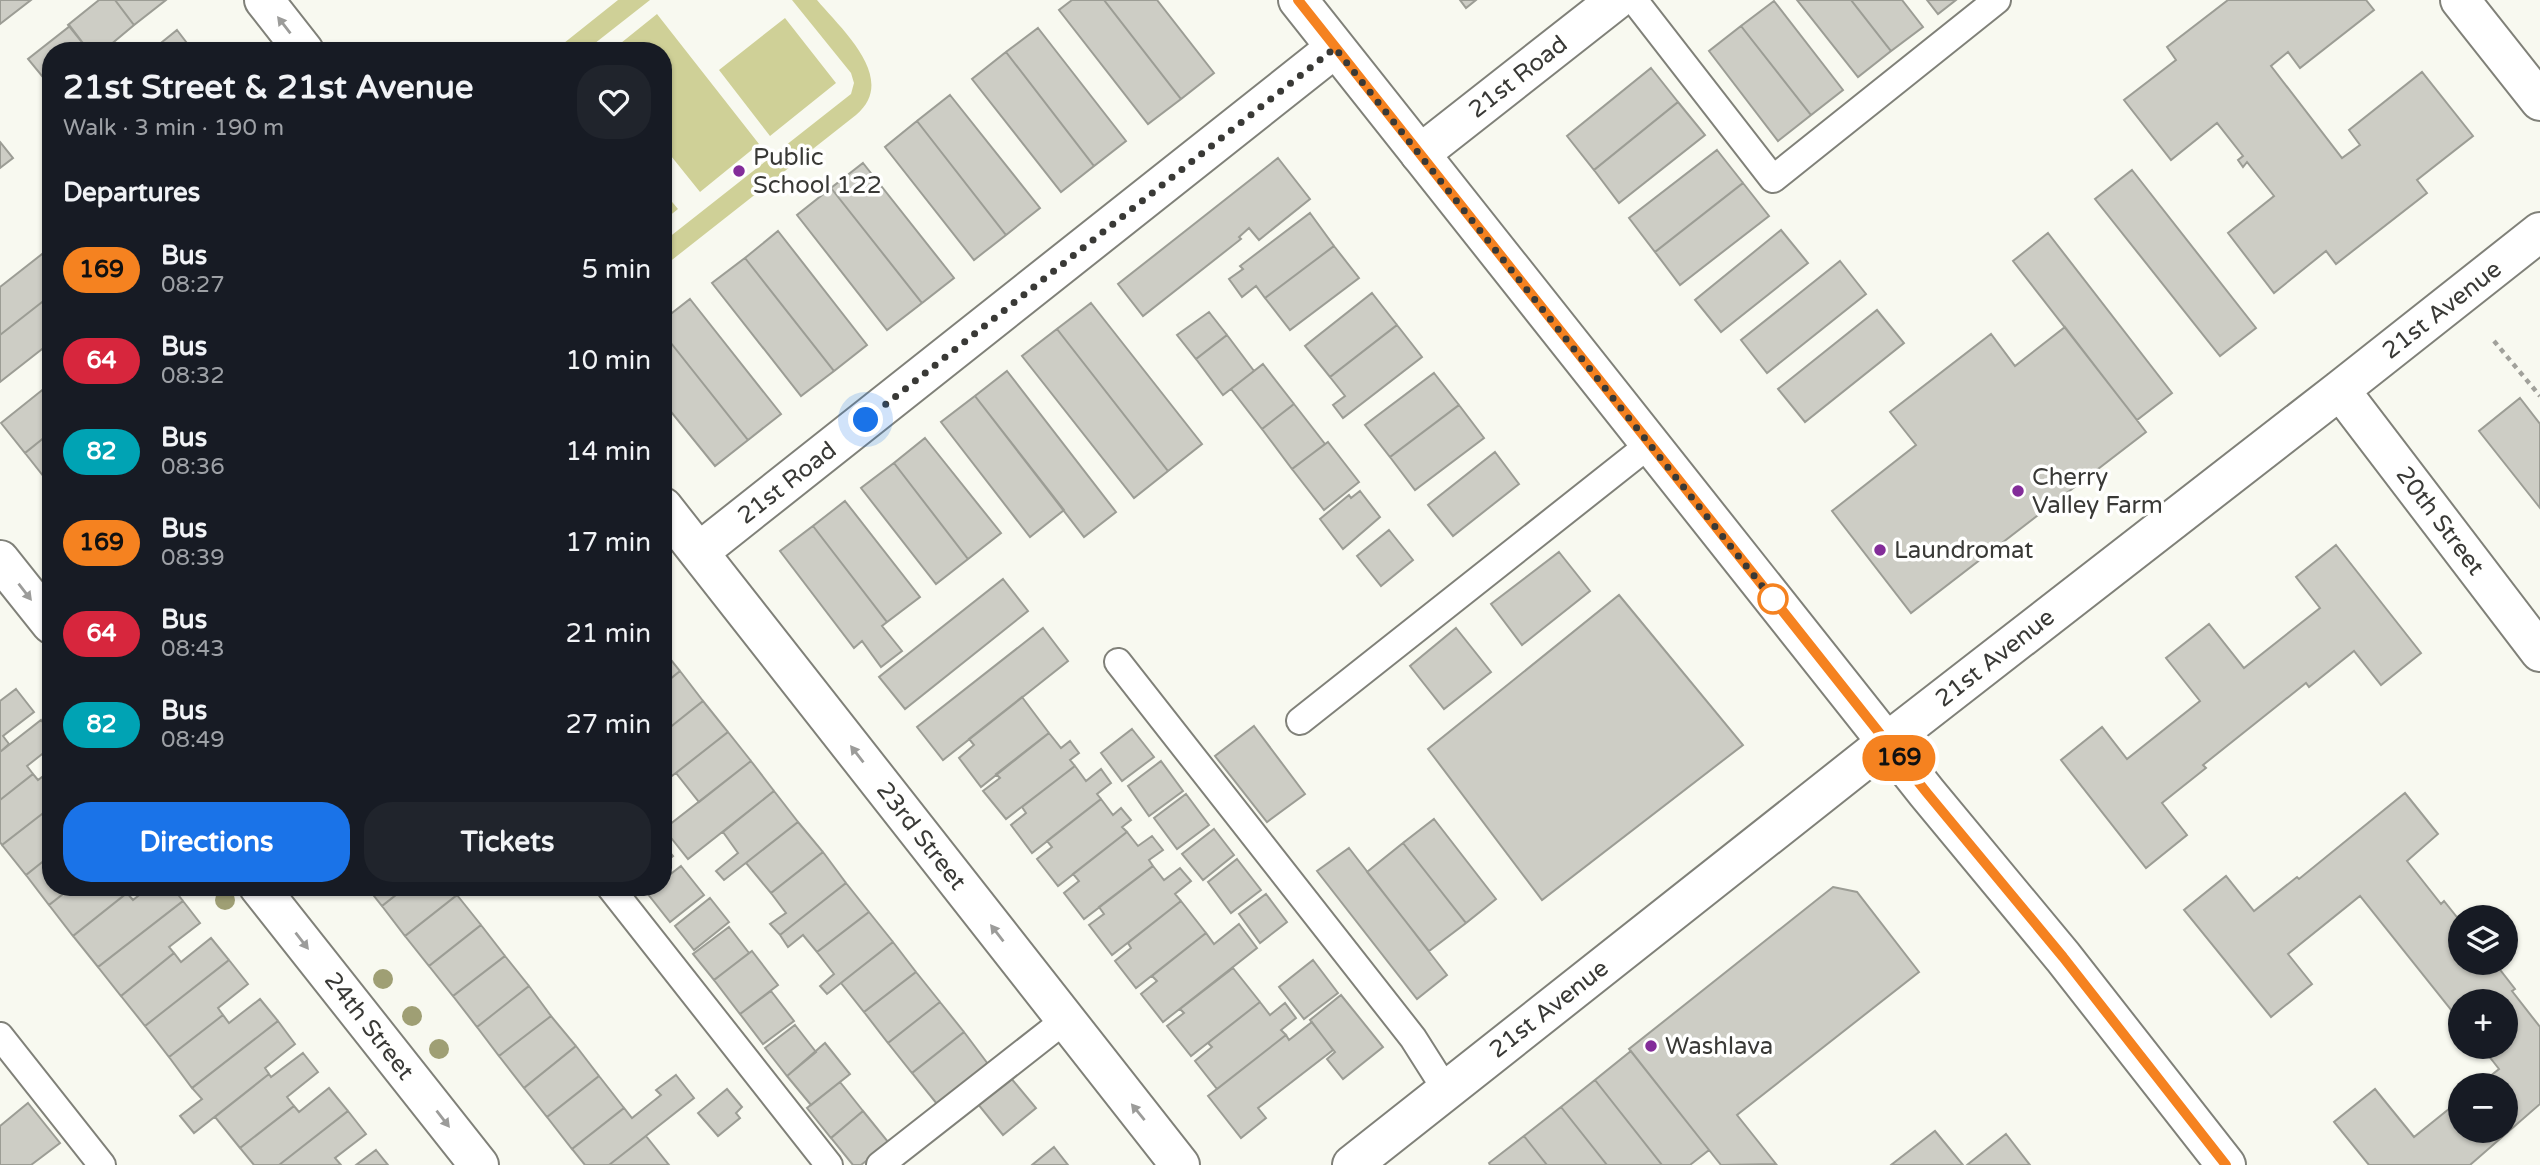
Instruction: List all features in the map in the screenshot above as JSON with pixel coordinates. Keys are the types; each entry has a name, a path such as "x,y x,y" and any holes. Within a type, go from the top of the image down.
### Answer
{"street":[{"path":"264,0 297,42"},
{"path":"1298,0 1887,742 2063,957 2226,1165"},
{"name":"21st Road","path":"1420,154 1616,0"},
{"path":"2460,0 2540,101"},
{"name":"21st Road","path":"699,552 1335,48"},
{"name":"21st Avenue","path":"1352,1165 1887,742 2540,232"},
{"name":"20th Street","path":"2340,390 2540,652"},
{"name":"23rd Street","path":"672,518 1180,1165"},
{"path":"0,560 42,613"},
{"name":"24th Street","path":"266,896 479,1165"}],"lane":[{"path":"1634,0 1773,179 1997,0"},
{"path":"1300,721 1650,444"},
{"path":"1118,663 1413,1038 1446,1090"},
{"path":"617,896 829,1165"},
{"path":"880,1165 1065,1020"},
{"path":"0,1036 102,1165"}],"path":[{"path":"2494,341 2540,396"}],"green space":[{"path":"618,0 650,0 596,42 565,42"},
{"path":"792,0 817,0 851,40 869,70 871,86 868,101 856,115 672,260 672,235 851,94 854,83 851,73"},
{"path":"657,14 759,144 700,192 672,157 672,42 622,42"},
{"path":"785,18 836,83 770,136 719,70"},
{"path":"672,202 678,209 672,214"}],"building":[{"path":"0,0 31,0 0,24"},
{"path":"99,0 115,0 134,25 114,42 82,42 68,25"},
{"path":"115,0 166,0 134,25"},
{"path":"1072,0 1104,0 1181,99 1148,124 1059,10"},
{"path":"1104,0 1157,0 1214,73 1181,99"},
{"path":"1460,0 1476,0 1466,8"},
{"path":"1797,0 1851,0 1891,51 1858,77"},
{"path":"1851,0 1902,0 1923,27 1891,51"},
{"path":"1927,0 1956,0 1938,14"},
{"path":"2228,0 2366,0 2374,10 2300,68 2288,52 2271,66 2342,158 2360,145 2349,130 2422,72 2473,136 2417,180 2427,193 2336,264 2326,251 2274,293 2228,233 2274,196 2247,162 2243,167 2238,160 2243,156 2217,123 2171,160 2124,100 2176,60 2167,47"},
{"path":"1774,1 1843,90 1811,115 1741,26"},
{"path":"70,26 82,42 50,42"},
{"path":"1741,26 1811,115 1778,141 1709,51"},
{"path":"1038,28 1126,141 1094,166 1006,52"},
{"path":"177,30 186,42 162,42"},
{"path":"42,48 42,76 28,59"},
{"path":"1006,52 1094,166 1061,192 972,79"},
{"path":"1651,68 1678,102 1594,170 1567,136"},
{"path":"950,95 1040,208 1006,235 917,121"},
{"path":"1678,102 1705,135 1619,203 1594,170"},
{"path":"917,121 1006,235 974,260 885,147"},
{"path":"0,142 13,158 0,168"},
{"path":"1717,150 1743,183 1655,252 1629,218"},
{"path":"1278,158 1310,199 1259,240 1249,228 1239,237 1241,239 1143,316 1118,284"},
{"path":"863,163 954,278 922,303 831,188"},
{"path":"2132,170 2256,328 2220,356 2095,199"},
{"path":"1743,183 1769,216 1680,285 1655,252"},
{"path":"831,188 922,303 887,330 797,215"},
{"path":"1310,213 1334,246 1265,298 1256,286 1242,297 1229,279 1243,269 1240,266"},
{"path":"1781,230 1808,263 1721,332 1695,300"},
{"path":"778,231 867,345 834,371 745,258"},
{"path":"2048,233 2172,393 2137,420 2013,261"},
{"path":"1334,246 1359,278 1290,330 1265,298"},
{"path":"42,254 42,302 0,335 0,287"},
{"path":"745,258 834,371 801,396 712,283"},
{"path":"1840,261 1866,294 1767,373 1741,340"},
{"path":"1372,293 1397,325 1330,377 1305,346"},
{"path":"690,299 781,414 748,440 672,344 672,313"},
{"path":"42,302 42,349 0,382 0,335"},
{"path":"1091,303 1202,444 1168,471 1057,329"},
{"path":"1877,310 1904,343 1805,422 1778,389"},
{"path":"1209,312 1227,335 1196,359 1177,335"},
{"path":"1397,325 1422,357 1343,418 1333,405 1345,396 1330,377"},
{"path":"2065,327 2146,432 1911,613 1832,511 1916,445 1890,412 1991,334 2015,366"},
{"path":"1057,329 1168,471 1134,498 1022,356"},
{"path":"1227,335 1254,371 1223,395 1196,359"},
{"path":"672,344 748,440 715,466 672,413"},
{"path":"1263,364 1294,404 1262,429 1231,389"},
{"path":"1007,371 1116,512 1084,537 975,396"},
{"path":"1434,373 1459,405 1390,457 1365,425"},
{"path":"42,390 42,439 25,453 1,423"},
{"path":"975,396 1064,510 1030,537 941,422"},
{"path":"2520,398 2540,424 2540,508 2479,431"},
{"path":"1294,404 1325,444 1292,469 1262,429"},
{"path":"1459,405 1484,438 1415,490 1390,457"},
{"path":"925,438 1001,533 968,559 894,463"},
{"path":"42,439 42,474 25,453"},
{"path":"1328,442 1359,482 1324,510 1292,469"},
{"path":"1495,452 1519,484 1453,536 1428,505"},
{"path":"894,463 968,559 936,584 861,488"},
{"path":"1360,491 1380,517 1343,549 1320,519 1349,495 1351,498"},
{"path":"845,501 920,597 887,622 813,526"},
{"path":"813,526 887,622 882,626 902,651 881,667 862,641 854,648 780,551"},
{"path":"1389,530 1413,560 1381,586 1357,556"},
{"path":"2336,545 2421,653 2381,685 2354,651 2309,687 2306,683 2203,765 2206,768 2162,803 2187,835 2146,868 2061,760 2102,727 2127,759 2200,701 2166,658 2209,624 2244,668 2320,608 2296,577"},
{"path":"1559,552 1590,591 1522,645 1491,604"},
{"path":"1003,579 1028,611 905,709 879,677"},
{"path":"1619,595 1743,745 1542,900 1428,749"},
{"path":"1043,628 1068,661 943,760 917,727"},
{"path":"1456,628 1491,672 1444,709 1410,666"},
{"path":"672,661 680,671 672,678"},
{"path":"680,671 703,701 672,726 672,678"},
{"path":"16,689 34,712 3,736 9,744 0,752 0,701"},
{"path":"1022,697 1049,733 981,787 959,758 974,745 969,739"},
{"path":"703,701 728,732 672,776 672,726"},
{"path":"42,721 42,754 27,766 33,774 0,800 0,752"},
{"path":"1254,726 1305,794 1267,822 1215,756"},
{"path":"1132,729 1154,757 1122,781 1101,753"},
{"path":"728,732 751,761 699,802 676,773"},
{"path":"1049,733 1061,748 1070,741 1079,753 1070,760 1075,766 1006,819 983,791 1000,778 996,774"},
{"path":"751,761 774,791 688,859 672,839 672,823"},
{"path":"1161,761 1183,791 1149,816 1128,786"},
{"path":"1075,766 1086,781 1101,769 1111,783 1097,794 1101,799 1032,853 1011,825 1026,813 1022,807"},
{"path":"33,774 38,780 42,777 42,814 2,845 0,800"},
{"path":"774,791 798,822 724,880 716,871 738,853 723,832"},
{"path":"2405,793 2438,834 2407,861 2441,904 2444,901 2448,906 2448,975 2504,975 2515,989 2448,989 2448,1006 2360,896 2288,954 2312,984 2271,1017 2184,910 2226,876 2254,911 2297,877 2299,879"},
{"path":"1186,794 1209,825 1177,849 1154,818"},
{"path":"1101,799 1113,815 1121,808 1131,820 1122,827 1127,832 1058,886 1037,859 1052,847 1047,841"},
{"path":"42,814 42,862 26,875 2,845"},
{"path":"1434,819 1496,899 1466,923 1403,843"},
{"path":"798,822 823,852 771,893 746,863"},
{"path":"1214,829 1234,855 1203,880 1182,854"},
{"path":"1127,832 1138,846 1152,836 1163,850 1149,860 1153,866 1084,919 1064,893 1079,881 1073,874"},
{"path":"1403,843 1466,923 1429,951 1367,872"},
{"path":"1349,848 1447,975 1417,999 1317,871"},
{"path":"823,852 846,883 780,935 770,924 786,913 771,893"},
{"path":"1237,859 1261,890 1231,913 1208,882"},
{"path":"42,862 42,896 26,875"},
{"path":"681,866 704,895 670,922 649,896 672,896 672,873"},
{"path":"1153,866 1164,880 1180,868 1191,881 1175,894 1181,901 1112,955 1089,925 1104,914 1099,907"},
{"path":"846,883 869,912 817,952 803,935 788,947 780,935"},
{"path":"1833,887 1857,892 1919,972 1737,1115 1776,1164 1721,1165 1629,1049"},
{"path":"1266,894 1287,922 1260,943 1239,914"},
{"path":"42,896 60,896 49,905"},
{"path":"60,896 123,896 73,936 49,905"},
{"path":"123,896 130,896 133,900 138,896 179,896 183,901 98,967 73,936"},
{"path":"374,896 395,896 382,906"},
{"path":"395,896 456,896 405,936 382,906"},
{"path":"456,896 481,925 429,966 405,936"},
{"path":"710,898 729,922 694,950 675,926"},
{"path":"183,901 200,923 169,947 174,953 121,996 98,967"},
{"path":"1181,901 1206,933 1136,988 1115,961 1131,948 1128,943"},
{"path":"869,912 893,942 827,994 820,986 834,974 817,952"},
{"path":"1239,924 1257,948 1163,1022 1141,994 1157,981 1152,976 1206,933 1214,944"},
{"path":"481,925 505,956 453,996 429,966"},
{"path":"729,927 749,953 714,980 693,954"},
{"path":"211,938 229,960 145,1026 121,996 174,953 181,962"},
{"path":"893,942 916,972 864,1012 841,983"},
{"path":"752,951 778,985 740,1014 714,980"},
{"path":"505,956 529,986 477,1027 453,996"},
{"path":"229,960 248,984 218,1008 223,1015 169,1057 145,1026"},
{"path":"1313,960 1338,993 1304,1019 1279,987"},
{"path":"1233,968 1260,1002 1191,1056 1167,1026 1184,1013 1180,1009"},
{"path":"916,972 940,1002 888,1043 864,1012"},
{"path":"529,986 551,1016 499,1056 477,1027"},
{"path":"771,991 794,1021 763,1044 740,1014"},
{"path":"1341,995 1383,1047 1343,1079 1327,1059 1335,1052 1310,1020"},
{"path":"260,999 278,1021 192,1088 169,1057 223,1015 229,1023"},
{"path":"2518,999 2540,1027 2540,1104 2518,1123 2518,1073 2494,1073 2499,1069 2491,1059 2518,1059"},
{"path":"940,1002 964,1032 912,1073 888,1043"},
{"path":"1260,1002 1270,1015 1285,1003 1296,1018 1281,1030 1286,1035 1217,1089 1195,1061 1212,1047 1208,1043"},
{"path":"551,1016 576,1046 524,1088 499,1056"},
{"path":"278,1021 295,1044 265,1068 269,1074 194,1133 180,1116 202,1099 192,1088"},
{"path":"1312,1022 1333,1050 1258,1108 1266,1118 1241,1138 1208,1096 1286,1035 1289,1040"},
{"path":"795,1025 816,1052 787,1076 765,1048"},
{"path":"964,1032 988,1064 937,1104 912,1073"},
{"path":"825,1043 850,1074 811,1105 787,1076"},
{"path":"576,1046 599,1076 547,1117 524,1088"},
{"path":"1631,1051 1709,1150 1690,1165 1662,1165 1595,1080"},
{"path":"303,1053 318,1072 287,1097 294,1106 240,1148 215,1117 269,1074 271,1077"},
{"path":"676,1075 694,1098 609,1165 585,1165 572,1149 624,1108 632,1118 661,1095 656,1090"},
{"path":"599,1076 624,1108 572,1149 547,1117"},
{"path":"1010,1077 1036,1108 1003,1135 977,1103"},
{"path":"1595,1080 1662,1165 1607,1165 1561,1107"},
{"path":"840,1082 863,1111 831,1138 807,1108"},
{"path":"329,1088 348,1111 279,1165 254,1165 240,1148 294,1106 299,1112"},
{"path":"727,1089 742,1107 736,1113 740,1118 718,1136 698,1113"},
{"path":"2375,1089 2414,1137 2448,1110 2448,1143 2495,1143 2470,1165 2369,1165 2334,1122"},
{"path":"28,1103 60,1143 31,1165 0,1165 0,1126"},
{"path":"1561,1107 1607,1165 1547,1165 1524,1136"},
{"path":"348,1111 366,1134 335,1158 341,1165 279,1165"},
{"path":"863,1111 889,1143 861,1165 853,1165 831,1138"},
{"path":"1935,1131 1963,1165 1891,1165"},
{"path":"2006,1134 2030,1165 1967,1165"},
{"path":"646,1136 669,1165 609,1165"},
{"path":"1524,1136 1547,1165 1490,1165 1489,1163"},
{"path":"1054,1147 1068,1165 1032,1165"},
{"path":"376,1150 388,1165 356,1165"}],"bus line":[{"name":"169","path":"1298,0 1927,793 2063,957 2226,1165"}],"place":[{"name":"Public School 122","path":"739,171"},
{"name":"Cherry Valley Farm","path":"2018,491"},
{"name":"Laundromat","path":"1880,550"},
{"name":"Washlava","path":"1651,1046"}],"route":[{"path":"866,420 1335,48 1778,606 1773,599"}]}
